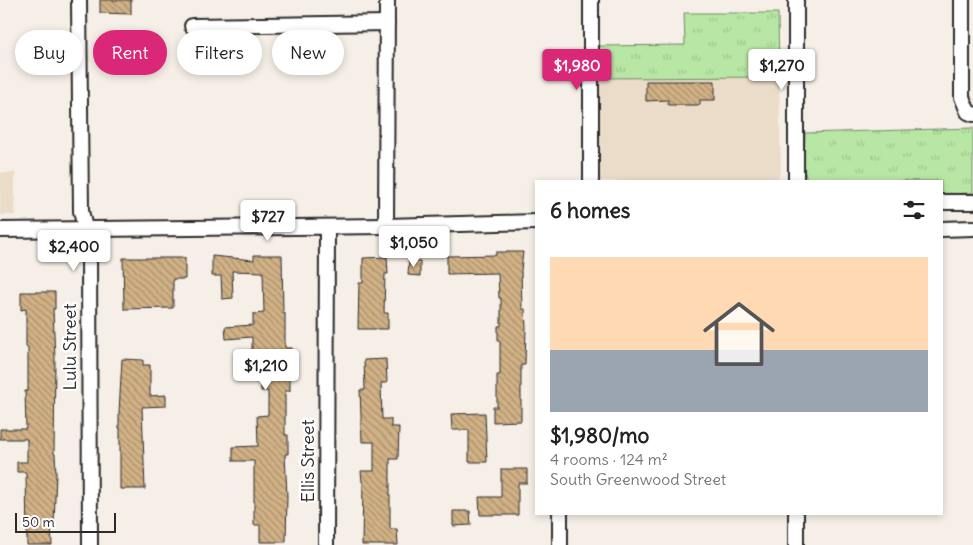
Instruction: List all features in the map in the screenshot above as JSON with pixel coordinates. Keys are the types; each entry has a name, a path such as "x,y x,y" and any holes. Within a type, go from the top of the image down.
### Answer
{"street":[{"name":"Lulu Street","path":"79,0 81,211 89,246 90,545"},
{"path":"386,226 387,0"},
{"path":"591,0 591,180"},
{"path":"796,0 796,180"},
{"path":"962,0 962,97 971,113"},
{"path":"192,26 387,23"},
{"path":"943,202 973,202"},
{"path":"0,230 327,227 535,222"},
{"name":"Ellis Street","path":"326,545 327,227"},
{"path":"943,229 973,228"},
{"path":"560,515 560,545"},
{"path":"796,515 796,545"}],"shaded area":[{"path":"779,77 781,171 777,180 597,180 599,78"},
{"path":"0,173 15,173 15,215 0,215"}],"green space":[{"path":"684,13 778,13 779,77 599,78 598,46 685,45"},
{"path":"973,128 973,193 943,194 943,180 807,180 804,170 805,133"}],"building":[{"path":"100,0 131,0 131,14 100,13"},
{"path":"646,81 715,81 715,100 700,100 700,105 668,105 668,100 646,101"},
{"path":"496,252 523,252 521,270 522,309 525,309 526,327 525,365 521,365 521,421 493,422 493,407 497,407 497,375 500,375 498,326 501,326 501,298 499,298 498,273 447,274 447,256 496,255"},
{"path":"254,255 282,255 285,348 292,348 290,391 285,391 285,435 288,435 288,454 285,454 287,496 286,542 260,542 260,525 254,525 254,461 233,461 233,447 258,446 257,416 268,415 268,391 261,391 261,370 252,371 252,337 226,339 225,327 253,325 253,314 264,313 263,272 232,271 233,298 222,299 221,276 212,276 212,256 254,260"},
{"path":"387,257 388,274 385,274 384,313 388,313 388,329 358,329 359,283 363,283 363,258"},
{"path":"123,258 185,258 185,279 173,279 173,308 124,309"},
{"path":"409,260 420,261 420,276 408,275"},
{"path":"21,292 55,292 55,309 53,309 55,359 54,454 56,474 54,523 51,523 52,545 27,545 26,472 17,472 17,462 27,462 27,439 0,439 0,429 26,429 25,391 28,391 28,347 26,347 26,309 21,310"},
{"path":"122,359 143,360 143,365 150,365 150,396 166,395 166,406 142,407 145,489 120,489 119,412"},
{"path":"386,359 387,383 381,383 382,419 391,419 391,427 399,427 398,459 390,459 390,529 397,529 398,545 362,545 363,482 361,471 374,471 374,442 362,442 360,390 365,390 364,360"},
{"path":"485,413 487,462 469,462 469,430 452,430 451,414"},
{"path":"501,469 527,469 527,483 518,483 518,515 480,515 479,497 501,497"},
{"path":"453,511 470,511 471,525 453,526"}]}
